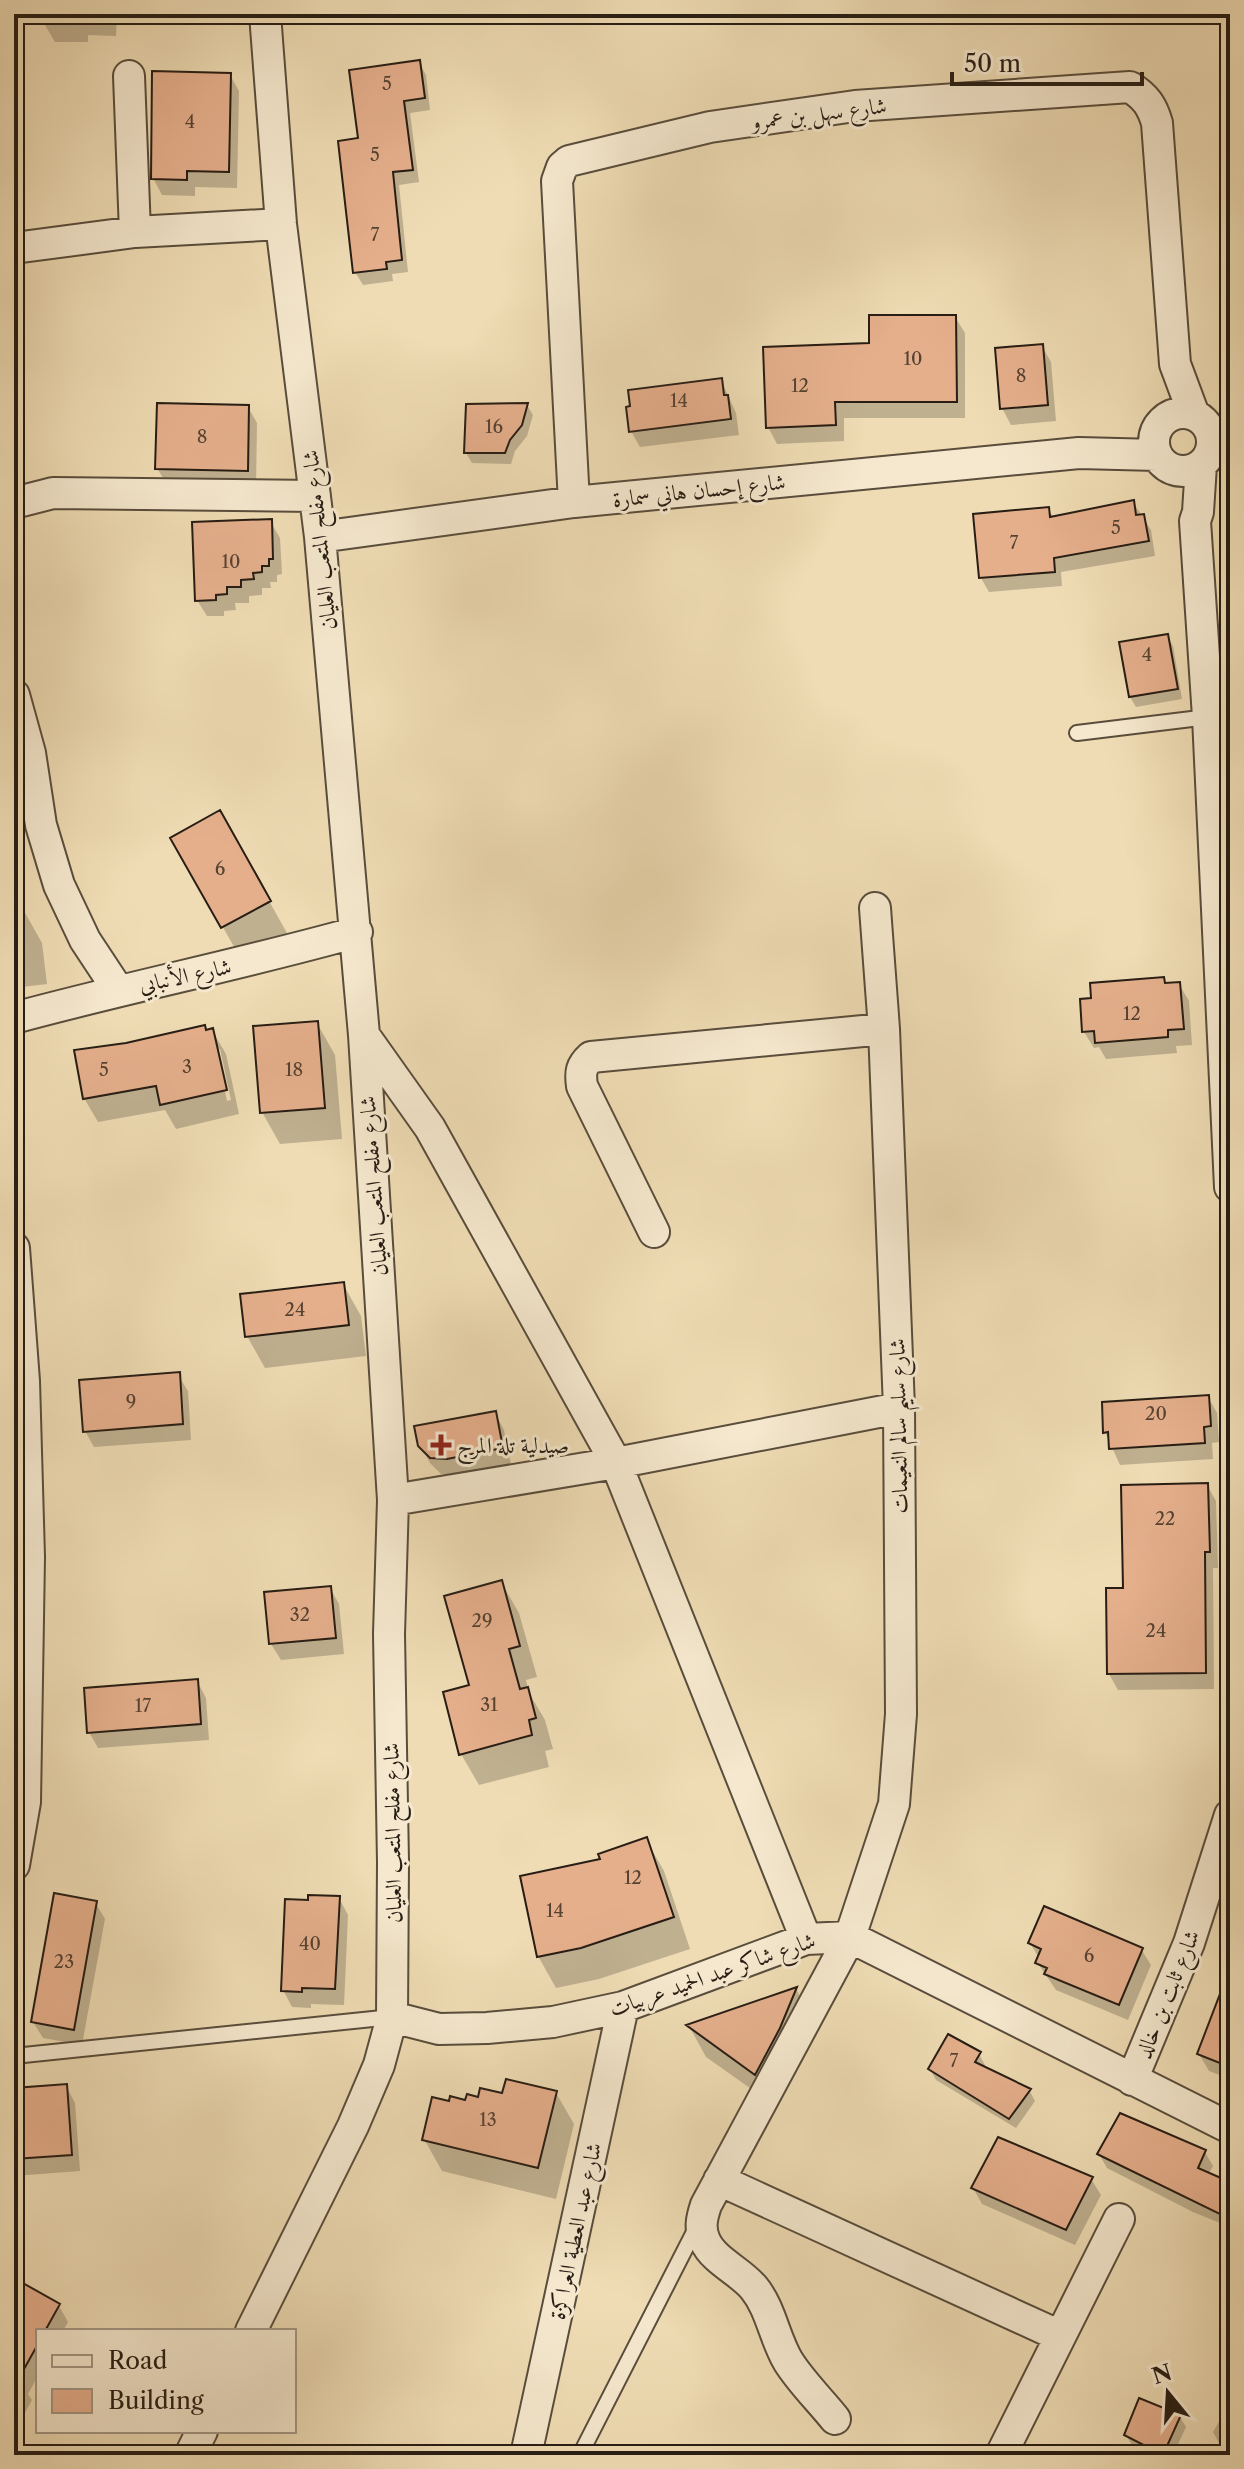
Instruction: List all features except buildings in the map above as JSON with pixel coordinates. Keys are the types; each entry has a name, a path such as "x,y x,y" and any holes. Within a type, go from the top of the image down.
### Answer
{"street":[{"name":"شارع مفلح المتعب العليان","path":"252,2329 353,2126 379,2065 392,2017 393,1862 389,1634 393,1500 357,932 320,537 281,224 265,14"},
{"path":"129,76 135,232"},
{"name":"شارع سهل بن عمرو","path":"574,502 557,181 559,172 569,161 710,127 855,106 1130,87 1142,95 1153,108 1157,123 1175,364 1191,441"},
{"path":"14,248 135,232 281,224"},
{"path":"1191,441 1198,512 1195,521 1208,717 1230,1187"},
{"name":"شارع إحسان هاني سمارة","path":"320,537 574,502 1191,441"},
{"path":"14,503 53,493 315,496"},
{"path":"14,695 30,753 41,825 59,885 85,940 118,990"},
{"name":"شارع سليم سالم النعيمات","path":"702,2217 850,1937 894,1804 901,1714 899,1408 884,1029 875,908"},
{"name":"شارع الأنبابي","path":"14,1018 118,990 272,956 357,932"},
{"path":"654,1232 582,1086 580,1074 583,1064 591,1057 884,1029"},
{"path":"364,1035 430,1128 616,1463 806,1939"},
{"path":"14,1248 29,1557 25,1802 14,1865"},
{"path":"393,1500 616,1463 899,1408"},
{"name":"شارع ثابت بن خالد","path":"1132,2080 1189,1943 1230,1815"},
{"name":"شارع شاكر عبد الحميد عربيات","path":"392,2017 439,2029 553,2022 623,2007 806,1939 850,1937 1230,2128"},
{"name":"شارع عبد العطية العراكزة","path":"526,2455 623,2007"},
{"path":"719,2180 1060,2336"},
{"path":"702,2217 701,2230 712,2252 743,2276 755,2290 766,2306 789,2363 835,2419"},
{"path":"1001,2455 1119,2219"},
{"path":"190,2455 201,2433"}],"lane":[{"path":"1077,733 1208,717"},
{"path":"14,2056 392,2017"},
{"path":"580,2455 702,2217"}],"place":[{"name":"صيدلية تلة المرج","path":"441,1445"}]}
